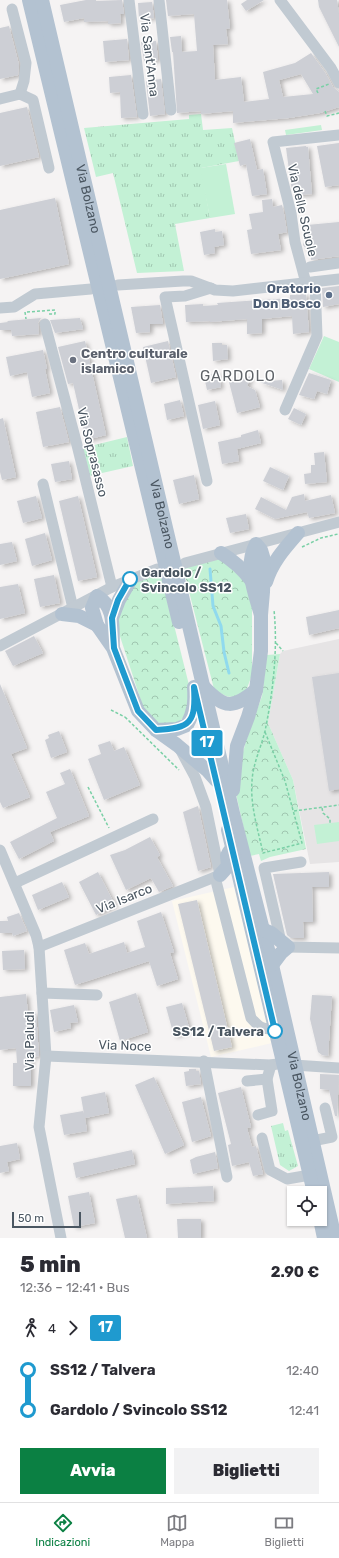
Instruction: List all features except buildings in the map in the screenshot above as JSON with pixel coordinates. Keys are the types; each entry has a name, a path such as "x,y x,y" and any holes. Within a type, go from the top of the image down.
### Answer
{"main road":[{"name":"Via Bolzano","path":"29,0 199,687 264,930 272,965 278,1070 312,1141 335,1238"},
{"name":"Via Bolzano","path":"42,0 199,687 216,780 274,1028 278,1070 312,1186"},
{"path":"263,592 270,571 278,556 298,533"},
{"path":"233,813 233,779 237,746 248,718 256,690 261,651 260,615 263,592 264,560 261,550 256,544 251,554 250,568 260,615"},
{"path":"220,553 233,560 242,568 252,581"},
{"path":"112,618 118,600 130,579"},
{"path":"96,625 92,608 97,596 104,600 108,606 112,618 114,648 138,711 156,730 178,745 208,771 216,780"},
{"path":"67,611 96,625 114,648"},
{"path":"156,730 176,729 187,725 192,716 199,687 225,704 234,704 243,701 256,690"},
{"path":"218,876 228,866 227,856 232,846"},
{"path":"218,876 228,875 236,885 242,888"},
{"path":"264,930 271,933 285,945 272,965"},
{"path":"321,1226 324,1238"}],"street":[{"name":"Via Sant'Anna","path":"129,0 143,114"},
{"name":"Via Sant'Anna","path":"159,0 170,110"},
{"path":"280,0 331,68 337,82"},
{"path":"12,9 26,63 24,81 20,94"},
{"path":"0,99 20,94 33,100 49,168"},
{"name":"Via delle Scuole","path":"285,410 317,336 310,282 295,242 291,214 273,142 339,135"},
{"path":"310,267 339,264"},
{"path":"118,285 182,281 232,291 339,279"},
{"path":"207,481 165,297 185,296 211,288"},
{"path":"0,308 14,307 34,294 91,289"},
{"name":"Via Soprasasso","path":"46,324 112,587"},
{"path":"43,484 67,611"},
{"path":"185,562 298,533 338,526"},
{"path":"0,646 112,587 157,569"},
{"path":"178,745 195,777 206,807 218,876 250,1018 258,1026 267,1030 274,1028"},
{"path":"15,883 153,819"},
{"name":"Via Paludi","path":"0,850 15,883 40,947 46,1056 39,1127 62,1238"},
{"path":"300,862 264,868 285,945 339,948"},
{"name":"Via Isarco","path":"40,947 218,876"},
{"path":"42,994 97,995"},
{"name":"Via Noce","path":"46,1056 204,1061 278,1070"},
{"path":"204,1061 227,1177"},
{"path":"247,1081 278,1070 339,1068"},
{"path":"258,1114 272,1111 278,1070"},
{"path":"312,1141 332,1137 325,1108"},
{"path":"262,1138 270,1170 287,1178 310,1175"}],"path":[{"path":"318,93 316,90 337,82"},
{"path":"325,111 327,116 339,113"},
{"path":"25,312 55,310 55,314"},
{"path":"300,548 321,538 338,534 338,526"},
{"path":"265,732 294,811 302,842 263,853 252,800 252,782 255,762 265,732 273,675 276,643 274,609"},
{"path":"276,643 284,651"},
{"path":"111,710 125,717 180,771"},
{"path":"125,717 131,714"},
{"path":"88,787 114,837"},
{"path":"294,811 339,805"},
{"path":"322,807 323,813 330,819 330,823"}],"shaded area":[{"path":"339,639 339,862 310,864 293,780 268,723 280,654 283,651"},
{"path":"234,887 272,1043 211,1057 172,901"}],"green space":[{"path":"201,114 203,130 232,128 239,161 201,168 210,218 175,224 184,271 137,273 113,173 96,177 84,128 189,119 189,115"},
{"path":"321,125 322,130 286,135 285,130"},
{"path":"226,164 235,214 210,218 200,168"},
{"path":"324,336 339,342 339,382 309,369"},
{"path":"127,437 133,466 89,476 82,448"},
{"path":"220,558 249,585 252,602 252,675 246,691 233,697 223,695 214,689 183,568"},
{"path":"161,573 191,693 189,705 184,717 171,726 156,722 144,710 114,618 133,584"},
{"path":"280,654 268,723 293,780 306,849 270,857 261,861 259,854 250,856 236,794 239,767 246,741 262,696 267,655"},
{"path":"339,822 339,841 317,844 314,825"},
{"path":"283,1123 285,1131 288,1130 298,1166 289,1171 280,1165 271,1126"}],"waterway":[{"path":"210,569 213,606 221,626 224,652 229,673"}],"bus line":[{"name":"17","path":"130,579 118,600 112,618 114,648 138,711 156,730 176,729 187,725 192,716 195,704 194,687 275,1031"}],"place":[{"name":"Oratorio Don Bosco","path":"329,295"},
{"name":"Centro culturale islamico","path":"73,360"},
{"name":"Gardolo / Svincolo SS12","path":"130,579"},
{"name":"SS12 / Talvera","path":"275,1031"}],"district":[{"name":"GARDOLO","path":"238,376"}]}
